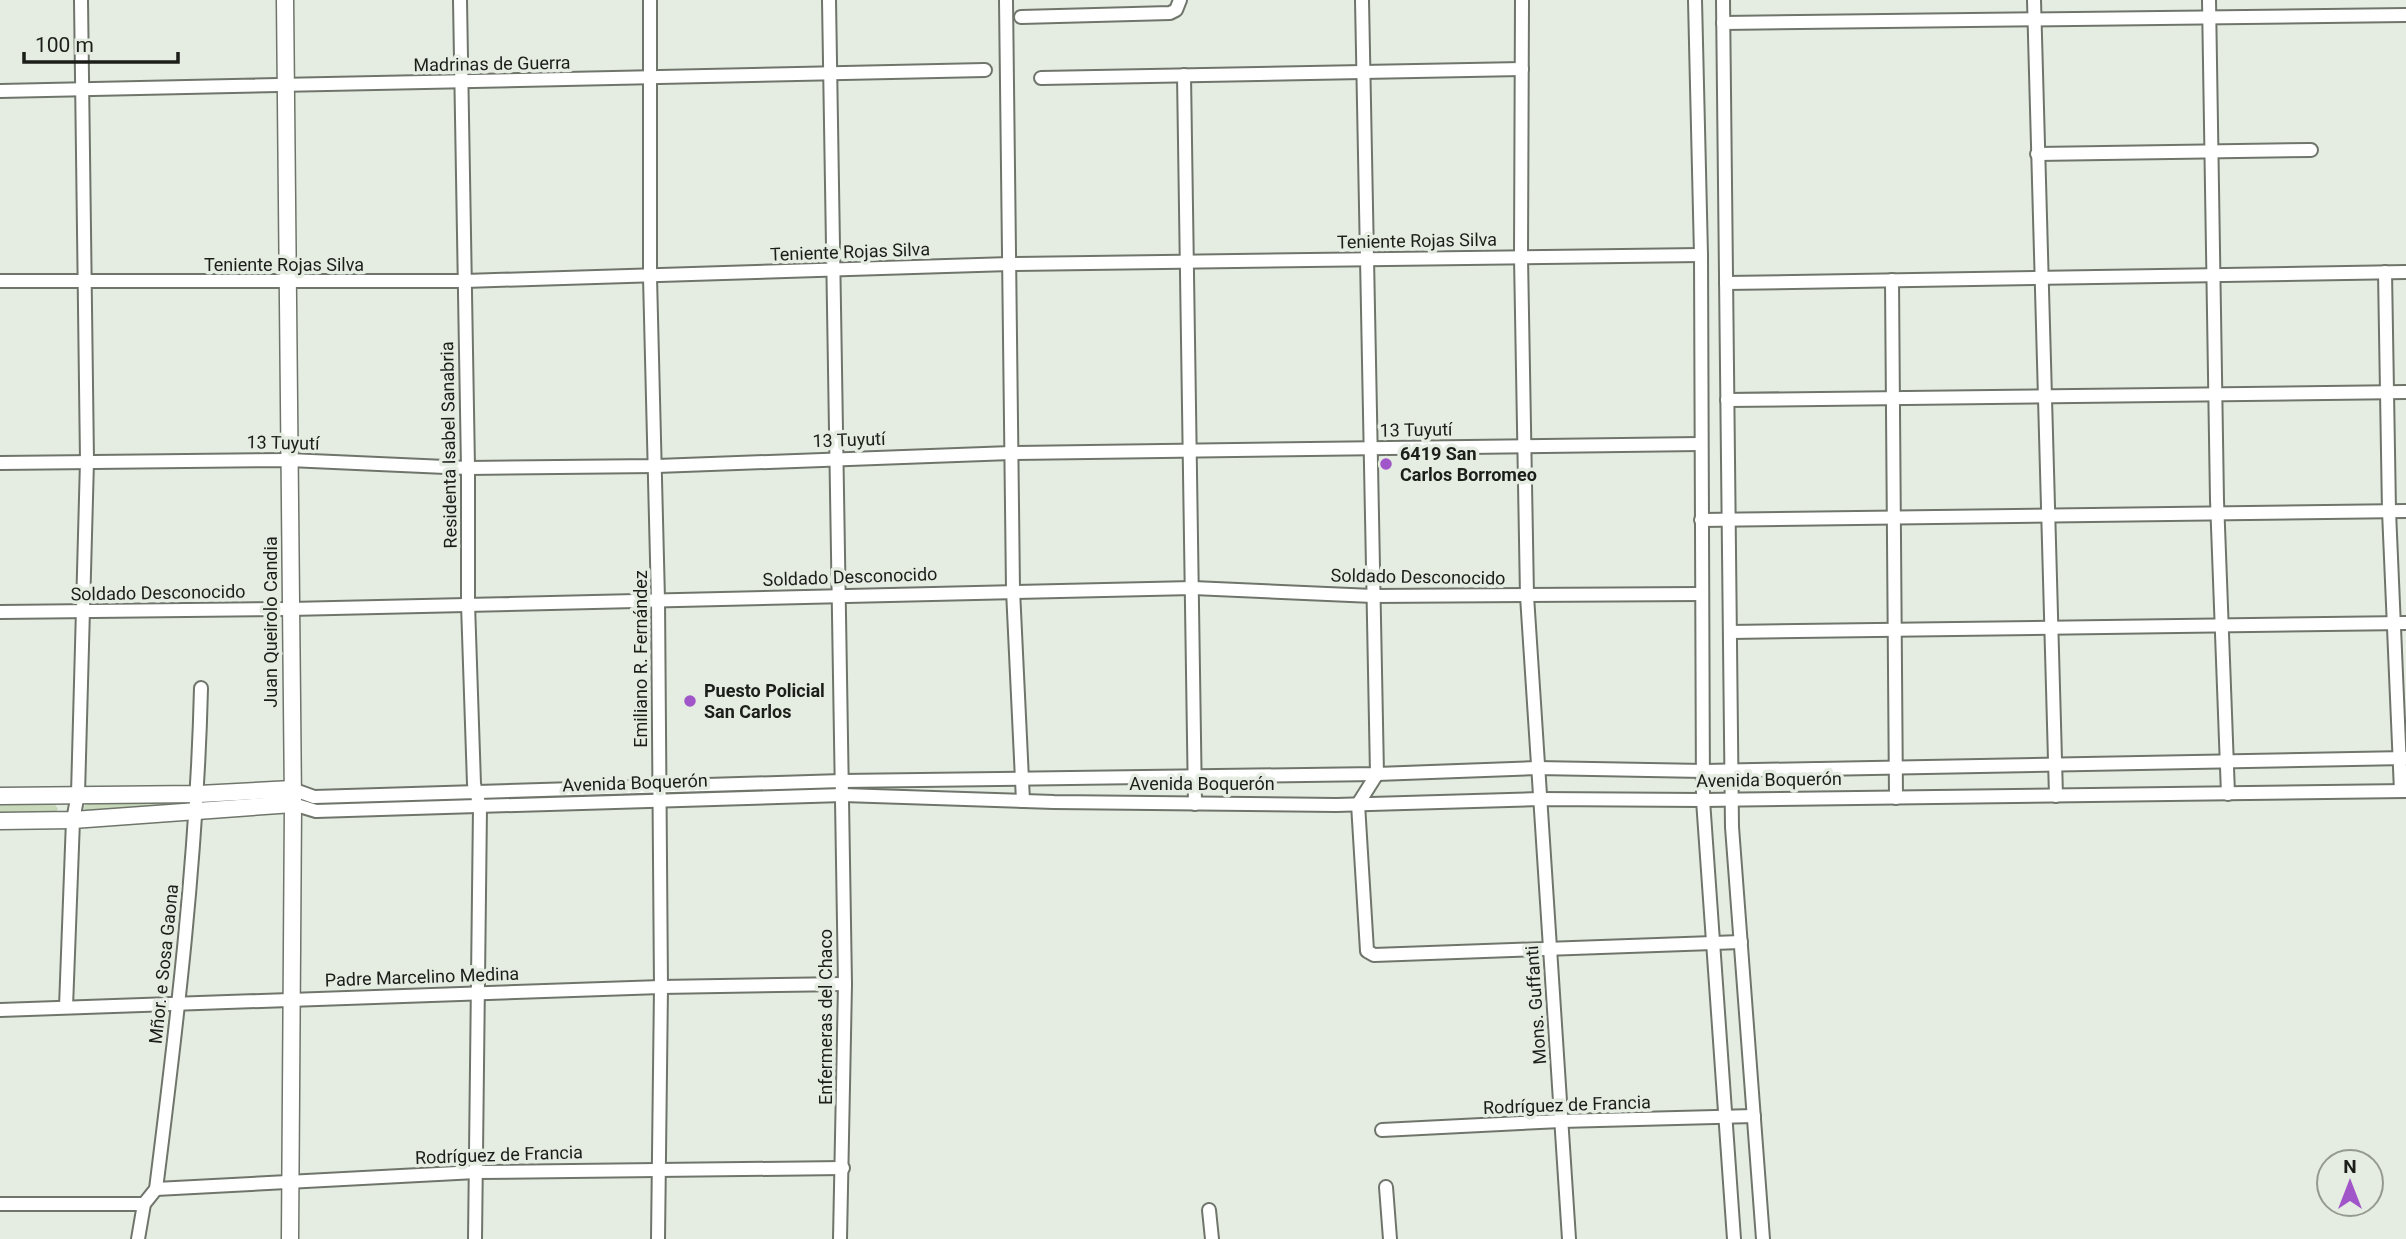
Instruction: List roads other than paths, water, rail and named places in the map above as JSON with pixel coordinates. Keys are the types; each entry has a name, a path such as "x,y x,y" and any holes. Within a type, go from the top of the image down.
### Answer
{"street":[{"path":"66,1007 73,820 78,794 87,461 81,0"},
{"name":"Juan Queirolo Candia","path":"285,0 293,796 289,1239"},
{"name":"Residenta Isabel Sanabria","path":"460,0 468,604 476,792 480,807 475,1239"},
{"name":"Emiliano R. Fernández","path":"650,0 650,277 659,600 661,987 658,1239"},
{"name":"Enfermeras del Chaco","path":"830,0 834,458 845,984 840,1239"},
{"path":"1006,0 1013,590 1023,801"},
{"path":"1021,17 1170,13 1176,10 1180,0"},
{"path":"1362,0 1377,775 1358,804 1367,951 1374,955 1741,942"},
{"name":"Mons. Guffanti","path":"1522,0 1521,257 1527,596 1569,1239"},
{"path":"1695,0 1701,255 1703,800 1734,1239"},
{"path":"1723,0 1731,771 1763,1239"},
{"path":"2034,0 2056,796"},
{"path":"2209,0 2213,275 2228,794"},
{"path":"1723,23 2209,20 2406,15"},
{"path":"1041,78 1522,69"},
{"name":"Madrinas de Guerra","path":"0,91 985,70"},
{"path":"1184,75 1183,183 1188,261 1195,804"},
{"path":"2037,154 2311,150"},
{"name":"Teniente Rojas Silva","path":"0,281 465,281 1010,264 1701,255"},
{"path":"2385,272 2389,511 2400,623 2403,791"},
{"path":"1726,283 2406,272"},
{"path":"1892,280 1896,517 1896,798"},
{"path":"1727,400 2406,392"},
{"name":"13 Tuyutí","path":"0,463 289,460 468,468 657,466 1011,453 1700,444"},
{"path":"1701,520 2406,510"},
{"name":"Soldado Desconocido","path":"0,612 290,609 1193,587 1373,596 1702,594"},
{"path":"1730,632 2400,623"},
{"name":"Mñor. e Sosa Gaona","path":"156,1189 179,1004 198,802 201,688"},
{"name":"Avenida Boquerón","path":"0,821 73,820 198,802 293,796 842,781 1377,775 1537,768 1731,771 1897,765 2402,758"},
{"name":"Avenida Boquerón","path":"293,796 316,811 843,795 1023,801 1358,804 1539,799 1732,800 2403,791"},
{"name":"Avenida Boquerón","path":"0,796 78,794 198,802"},
{"name":"Padre Marcelino Medina","path":"0,1010 661,987 845,984"},
{"name":"Rodríguez de Francia","path":"1382,1130 1561,1121 1754,1116"},
{"name":"Rodríguez de Francia","path":"156,1189 476,1172 843,1168"},
{"path":"1386,1187 1390,1239"},
{"path":"138,1239 144,1204 156,1189"},
{"path":"0,1204 144,1204"},
{"path":"1209,1210 1212,1239"}],"place":[{"name":"6419 San Carlos Borromeo","path":"1386,464"},
{"name":"Puesto Policial San Carlos","path":"690,701"}]}
